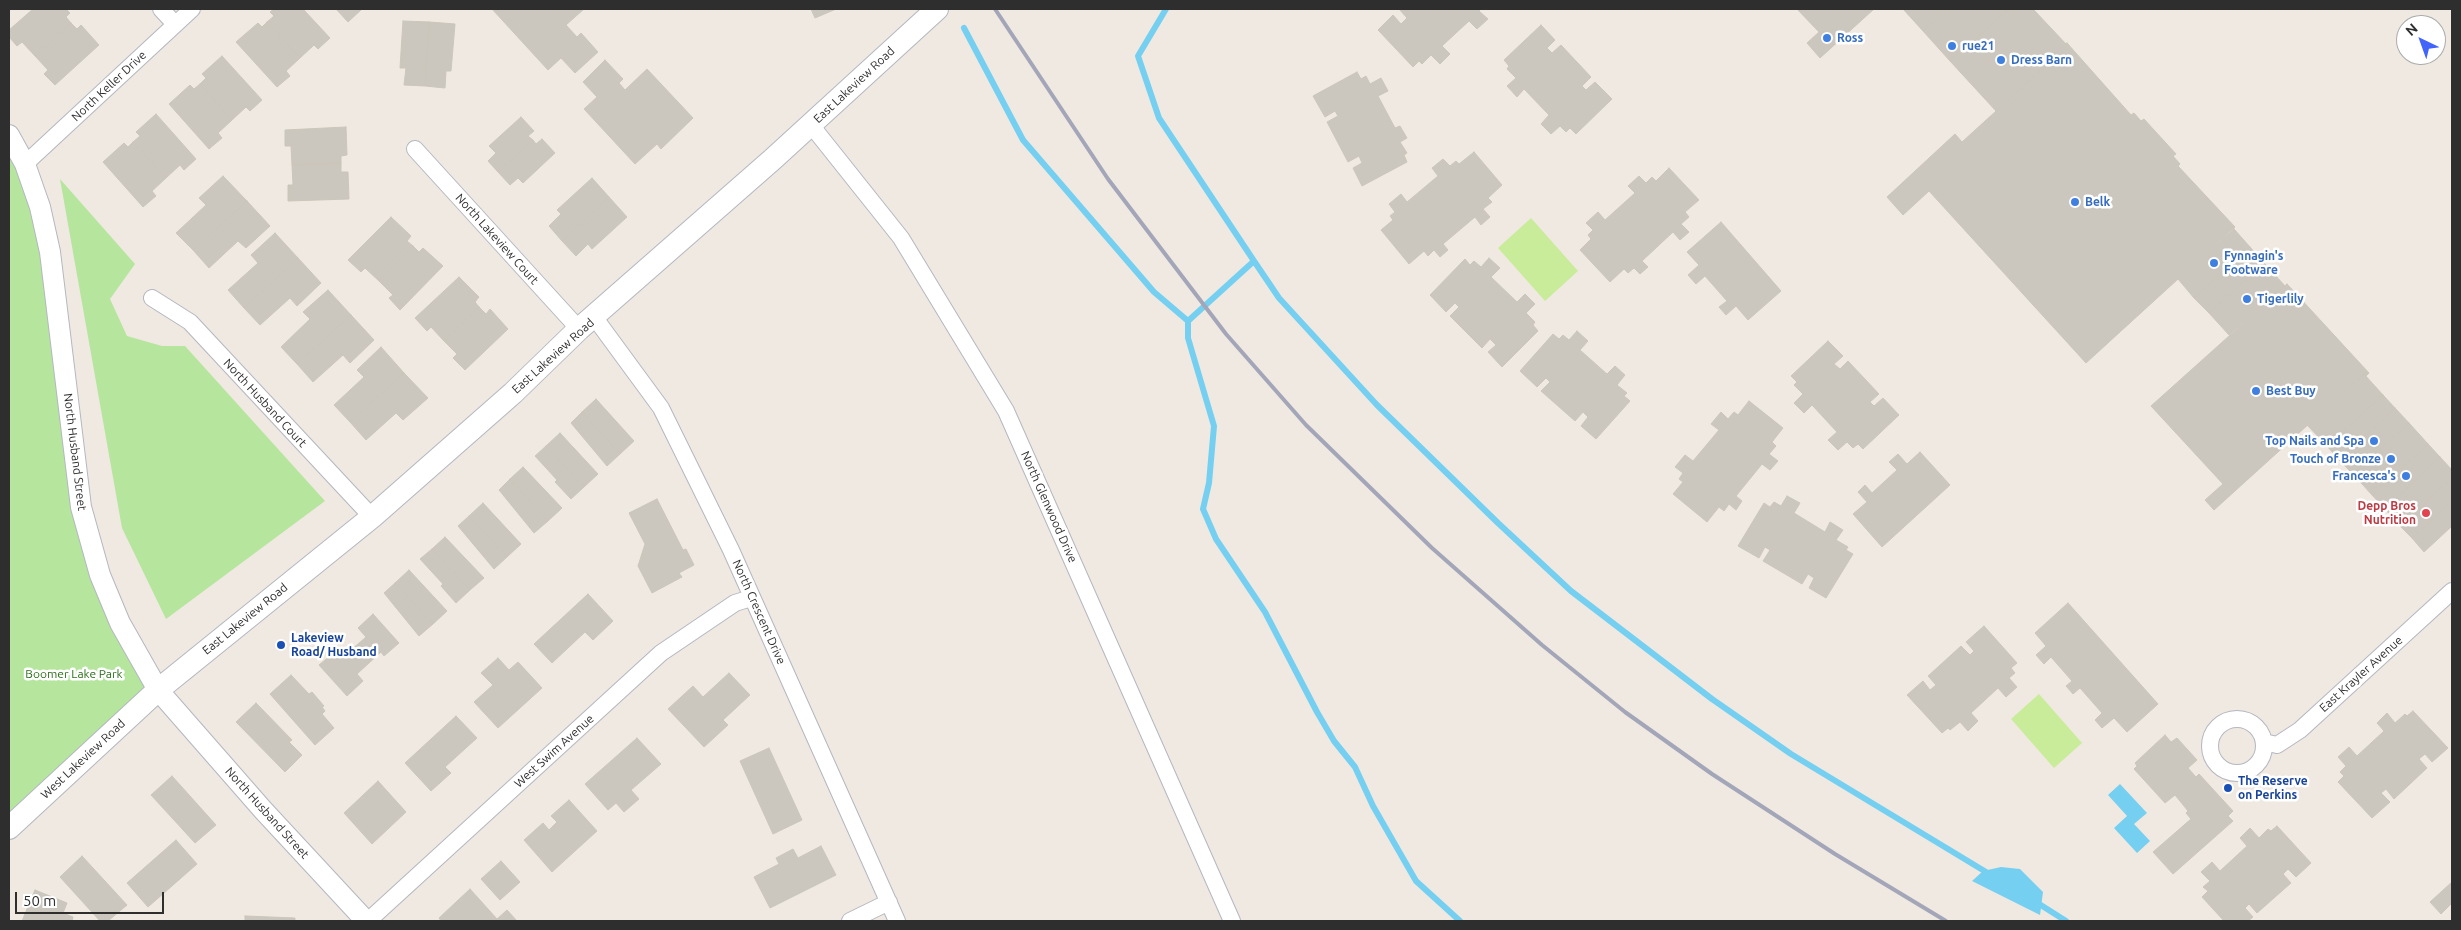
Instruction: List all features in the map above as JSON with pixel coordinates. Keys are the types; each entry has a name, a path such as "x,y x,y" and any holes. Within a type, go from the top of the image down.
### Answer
{"main road":[{"name":"East Lakeview Road","path":"158,690 372,517 513,393 587,323 937,9"},
{"name":"West Lakeview Road","path":"9,828 158,690"}],"street":[{"path":"161,9 176,24"},
{"name":"North Keller Drive","path":"25,164 192,9"},
{"name":"North Glenwood Drive","path":"811,124 901,238 1006,411 1232,921"},
{"name":"North Husband Street","path":"9,134 25,164 40,207 50,252 81,507 100,575 120,623 158,690 245,790 367,921"},
{"name":"North Lakeview Court","path":"415,149 587,323"},
{"name":"North Husband Court","path":"152,298 190,322 372,517"},
{"name":"North Crescent Drive","path":"587,323 661,408 731,550 897,921"},
{"name":"East Krayler Avenue","path":"2264,742 2277,745 2300,730 2452,591"},
{"name":"West Swim Avenue","path":"367,921 661,653 735,603 751,598"},
{"path":"850,921 889,902"}],"green space":[{"name":"Boomer Lake Park","path":"9,138 38,207 79,507 155,689 9,823"},
{"path":"60,179 135,264 110,299 127,336 162,346 185,346 325,501 166,619 122,528"},
{"path":"1531,218 1578,271 1545,301 1498,248"},
{"path":"2039,694 2082,743 2054,768 2011,719"}],"water":[{"path":"2120,784 2147,813 2134,824 2150,841 2137,853 2114,828 2127,816 2108,795"},
{"path":"2001,867 2020,869 2043,892 2040,915 1972,881 1983,871"}],"building":[{"path":"33,9 66,9 70,13 66,17 71,23 35,56 22,42 17,46 9,37 9,30"},
{"path":"274,9 303,9 330,38 318,49 314,45 300,58 267,22 274,16 270,12"},
{"path":"336,9 362,9 348,22"},
{"path":"492,9 584,9 566,25 577,37 581,33 598,52 575,73 561,58 548,70"},
{"path":"811,9 836,9 815,18"},
{"path":"1399,9 1481,9 1479,11 1488,19 1477,29 1469,21 1442,46 1450,54 1440,64 1431,55 1422,64 1419,61 1413,67 1378,30 1393,15 1401,24 1407,18"},
{"name":"Ross","path":"1797,9 1874,9 1820,58 1807,43 1819,32"},
{"path":"1903,9 1948,9 1923,31"},
{"name":"rue21","path":"1948,9 2009,9 1950,61 1923,31"},
{"name":"Dress Barn","path":"2009,9 2033,9 2066,44 2049,58 2051,61 1996,111 1950,61"},
{"path":"403,21 429,22 425,86 404,85 406,68 400,68"},
{"path":"267,22 300,58 286,71 290,76 277,87 236,42 258,23 262,27"},
{"path":"429,22 455,24 451,71 446,71 445,88 425,86"},
{"path":"71,23 77,29 81,25 99,45 55,85 44,74 48,70 35,56"},
{"path":"1541,25 1555,40 1547,48 1552,53 1561,45 1591,77 1582,86 1586,90 1595,82 1612,99 1576,134 1570,128 1566,132 1560,126 1551,134 1541,124 1549,115 1524,89 1517,97 1507,86 1516,78 1507,69 1509,66 1504,60"},
{"name":"Belk","path":"2067,43 2131,115 2134,113 2141,121 2144,119 2176,154 2173,156 2180,164 2178,166 2235,227 2086,363 1929,191 1903,215 1887,197 1955,134 1962,142 2051,61 2049,58"},
{"path":"222,56 262,100 250,111 246,107 232,120 200,84 206,78 202,74"},
{"path":"605,60 623,79 619,83 625,90 647,69 693,118 661,149 657,144 635,164 584,109 597,97 583,82"},
{"path":"1357,72 1361,79 1366,76 1370,84 1381,78 1388,91 1378,96 1395,128 1400,126 1407,138 1400,142 1407,153 1404,155 1407,162 1362,186 1353,168 1362,163 1359,156 1348,162 1327,122 1338,116 1335,111 1325,117 1313,96"},
{"path":"200,84 232,120 218,133 222,138 209,149 169,104 190,85 194,89"},
{"path":"156,114 196,159 184,170 180,165 166,178 133,142 140,136 136,132"},
{"path":"521,117 534,131 528,136 533,140 498,172 488,161 496,153 489,146"},
{"path":"346,127 347,155 341,156 341,163 292,165 291,146 285,146 285,130"},
{"path":"542,139 555,153 523,183 518,178 510,185 498,172 533,140 536,144"},
{"path":"133,142 166,178 152,191 156,196 143,207 103,162 124,143 128,147"},
{"path":"1474,152 1502,185 1488,198 1492,202 1483,209 1490,217 1481,225 1475,217 1443,244 1448,250 1440,257 1434,250 1428,256 1424,251 1409,264 1381,230 1393,220 1390,216 1395,212 1389,204 1401,194 1407,202 1438,176 1432,168 1443,159 1450,166 1456,161 1459,164"},
{"path":"341,163 341,172 348,172 349,199 288,201 288,185 293,185 292,165"},
{"path":"1669,168 1699,200 1685,212 1689,217 1681,224 1689,232 1680,240 1673,232 1642,261 1648,267 1640,274 1634,268 1628,273 1624,269 1610,282 1580,250 1591,239 1588,235 1593,230 1586,223 1598,212 1605,220 1635,193 1628,186 1639,176 1646,183 1652,177 1656,181"},
{"path":"223,176 247,201 193,250 176,233 206,205 199,198"},
{"path":"592,178 609,197 562,241 549,226 561,214 557,210"},
{"path":"609,197 627,217 592,249 588,244 576,256 562,241"},
{"path":"247,201 270,226 246,248 238,241 209,268 193,250"},
{"path":"391,217 411,236 407,241 413,246 379,281 365,268 361,272 348,260"},
{"path":"1721,222 1781,291 1748,320 1736,306 1726,315 1719,307 1727,301 1705,276 1696,284 1688,275 1699,265 1687,252"},
{"name":"Fynnagin's Footware","path":"2234,229 2250,247 2194,298 2178,279"},
{"path":"275,233 298,258 244,308 228,290 258,263 251,255"},
{"path":"413,246 419,252 423,248 443,266 400,310 389,298 393,295 379,281"},
{"path":"2250,247 2264,263 2209,313 2194,298"},
{"path":"298,258 321,283 297,306 290,298 260,325 244,308"},
{"path":"1489,258 1500,268 1491,277 1517,302 1525,294 1535,304 1526,313 1535,322 1533,325 1538,331 1502,367 1488,352 1496,345 1490,339 1482,348 1450,316 1459,307 1455,303 1446,312 1430,295 1465,259 1470,265 1474,261 1481,267"},
{"name":"Tigerlily","path":"2264,263 2285,286 2229,335 2209,313"},
{"path":"459,277 479,297 475,302 479,307 444,341 431,327 427,331 415,318"},
{"name":"Best Buy","path":"2287,284 2369,373 2366,376 2364,374 2214,510 2205,500 2223,484 2151,406"},
{"path":"328,290 351,315 297,364 281,347 310,319 303,312"},
{"path":"479,307 486,314 490,309 508,329 465,370 453,358 457,354 444,341"},
{"path":"351,315 374,340 350,363 343,355 313,382 297,364"},
{"path":"1577,331 1588,341 1580,350 1607,374 1615,366 1625,375 1617,385 1627,393 1624,396 1630,401 1596,439 1581,426 1588,417 1583,412 1575,421 1541,391 1550,382 1546,378 1537,387 1520,371 1553,334 1559,339 1563,335 1569,340"},
{"path":"1828,341 1843,356 1834,364 1840,369 1848,361 1879,394 1870,402 1874,406 1883,398 1899,415 1863,449 1858,444 1853,448 1847,442 1838,450 1828,440 1837,432 1812,405 1804,413 1794,403 1803,394 1794,385 1797,382 1791,376"},
{"path":"381,347 404,373 350,422 334,405 364,377 357,370"},
{"path":"404,373 428,398 403,420 396,413 366,440 350,422"},
{"path":"2364,374 2383,395 2327,446 2307,425"},
{"path":"2383,395 2395,408 2339,460 2327,446"},
{"path":"596,399 634,441 620,454 582,412"},
{"path":"1749,401 1783,428 1772,442 1776,446 1769,454 1778,461 1770,470 1762,464 1736,496 1742,501 1736,510 1729,504 1724,511 1719,507 1707,522 1673,494 1683,482 1679,479 1683,473 1675,467 1685,455 1693,461 1719,430 1711,424 1721,412 1728,419 1734,412 1738,415"},
{"name":"Top Nails and Spa","path":"2395,408 2409,423 2353,474 2339,460"},
{"path":"582,412 620,454 607,466 571,423"},
{"name":"Touch of Bronze","path":"2409,423 2428,444 2372,495 2353,474"},
{"path":"560,433 598,474 584,487 546,446"},
{"name":"Francesca's","path":"2428,444 2440,457 2385,509 2372,495"},
{"path":"546,446 584,487 571,499 535,456"},
{"path":"1920,452 1950,485 1882,547 1853,514 1867,502 1858,492 1865,485 1872,493 1897,470 1889,462 1898,454 1907,464"},
{"path":"2440,457 2452,470 2452,478 2400,526 2385,509"},
{"path":"523,467 562,508 548,521 510,479"},
{"name":"Depp Bros Nutrition","path":"2452,478 2452,501 2412,538 2400,526"},
{"path":"510,479 548,521 534,533 499,490"},
{"path":"1787,496 1800,503 1794,513 1825,532 1830,522 1843,530 1836,540 1848,547 1846,550 1853,554 1826,598 1809,588 1814,578 1808,574 1802,584 1763,561 1770,550 1765,547 1759,558 1738,546 1764,503 1770,507 1774,502 1781,506"},
{"path":"657,499 683,550 686,549 694,565 679,573 682,577 652,593 638,566 645,544 629,513"},
{"path":"2452,501 2452,526 2424,552 2412,538"},
{"path":"483,503 521,544 507,557 469,516"},
{"path":"469,516 507,557 494,569 458,526"},
{"path":"445,537 484,578 470,590 432,549"},
{"path":"432,549 470,590 456,603 441,586 443,584 420,559"},
{"path":"409,570 447,611 433,624 395,583"},
{"path":"395,583 433,624 419,636 384,593"},
{"path":"588,594 613,621 593,640 585,632 552,663 534,644"},
{"path":"2068,603 2158,704 2127,732 2114,718 2102,728 2095,720 2102,713 2080,688 2073,694 2066,686 2072,681 2051,657 2044,664 2036,655 2046,646 2035,633"},
{"path":"373,614 399,643 384,656 381,652 357,674 363,681 347,696 319,665 336,651 342,658 366,637 358,628"},
{"path":"1984,626 2017,663 2011,668 2015,673 2009,678 2017,687 2006,697 1998,688 1971,713 1978,721 1968,731 1960,722 1950,730 1948,728 1942,733 1907,695 1923,681 1930,690 1936,685 1928,676 1961,646 1970,655 1974,651 1966,642"},
{"path":"498,658 509,670 518,662 542,688 498,728 474,702 493,685 481,673"},
{"path":"729,673 750,695 723,720 728,725 704,747 668,709 693,686 703,697"},
{"path":"291,675 309,694 312,692 324,706 322,707 325,711 322,714 334,728 315,745 270,694"},
{"path":"256,703 292,740 289,742 302,755 285,772 236,722"},
{"path":"2413,711 2448,748 2432,762 2425,754 2419,759 2427,768 2394,799 2386,789 2381,793 2390,802 2372,818 2338,782 2344,776 2340,772 2346,766 2338,757 2349,747 2357,756 2384,731 2377,723 2387,713 2395,723 2405,714 2407,716"},
{"path":"456,716 477,738 445,767 451,773 431,791 405,763"},
{"path":"2165,735 2171,742 2177,738 2197,760 2188,768 2196,777 2199,774 2233,811 2228,816 2233,821 2173,874 2153,852 2191,819 2186,813 2188,811 2175,795 2165,803 2134,769 2137,766 2135,763"},
{"path":"637,738 661,764 631,790 639,799 624,812 616,803 608,810 585,784"},
{"path":"769,748 802,820 773,834 740,761"},
{"path":"172,776 216,825 195,843 151,795"},
{"path":"378,781 406,812 372,844 344,813"},
{"path":"569,800 597,831 552,872 524,840 543,823 549,830 557,822 551,816"},
{"path":"2277,826 2311,863 2296,877 2288,869 2283,874 2291,883 2257,913 2249,904 2245,908 2253,917 2248,921 2224,921 2202,897 2208,891 2203,887 2210,881 2201,872 2212,862 2220,871 2247,846 2240,838 2250,828 2259,838 2268,829 2271,831"},
{"path":"176,840 197,864 148,907 127,883"},
{"path":"821,846 836,875 770,908 754,877 779,864 776,858 793,849 798,858"},
{"path":"82,856 127,905 108,921 100,921 60,877"},
{"path":"501,861 520,882 500,900 481,879"},
{"path":"2452,882 2452,903 2441,914 2430,902"},
{"path":"470,889 497,919 507,910 517,921 441,921 439,918"},
{"path":"35,890 67,903 63,913 73,917 72,921 22,921"},
{"path":"245,916 295,918 295,921 245,921"}],"waterway":[{"path":"1166,9 1138,56 1159,118 1254,261 1188,321"},
{"path":"964,28 1023,140 1154,292 1188,321 1188,338 1214,426 1209,483 1203,509 1216,539 1265,612 1317,712 1334,741 1355,767 1373,806 1416,881 1460,921"},
{"path":"1254,261 1279,298 1377,405 1571,591 1712,699 1791,754 1991,875"},
{"path":"2036,902 2066,921"}],"railway":[{"path":"995,9 1108,179 1226,334 1306,425 1432,548 1542,645 1625,712 1712,774 1835,854 1946,921"}],"place":[{"name":"Ross","path":"1827,38"},
{"name":"rue21","path":"1952,46"},
{"name":"Dress Barn","path":"2001,60"},
{"name":"Belk","path":"2075,202"},
{"name":"Fynnagin's Footware","path":"2214,263"},
{"name":"Tigerlily","path":"2247,299"},
{"name":"Best Buy","path":"2256,391"},
{"name":"Top Nails and Spa","path":"2374,441"},
{"name":"Touch of Bronze","path":"2391,459"},
{"name":"Francesca's","path":"2406,476"},
{"name":"Depp Bros Nutrition","path":"2426,513"},
{"name":"Lakeview Road/ Husband","path":"281,645"},
{"name":"The Reserve on Perkins","path":"2228,788"}]}
